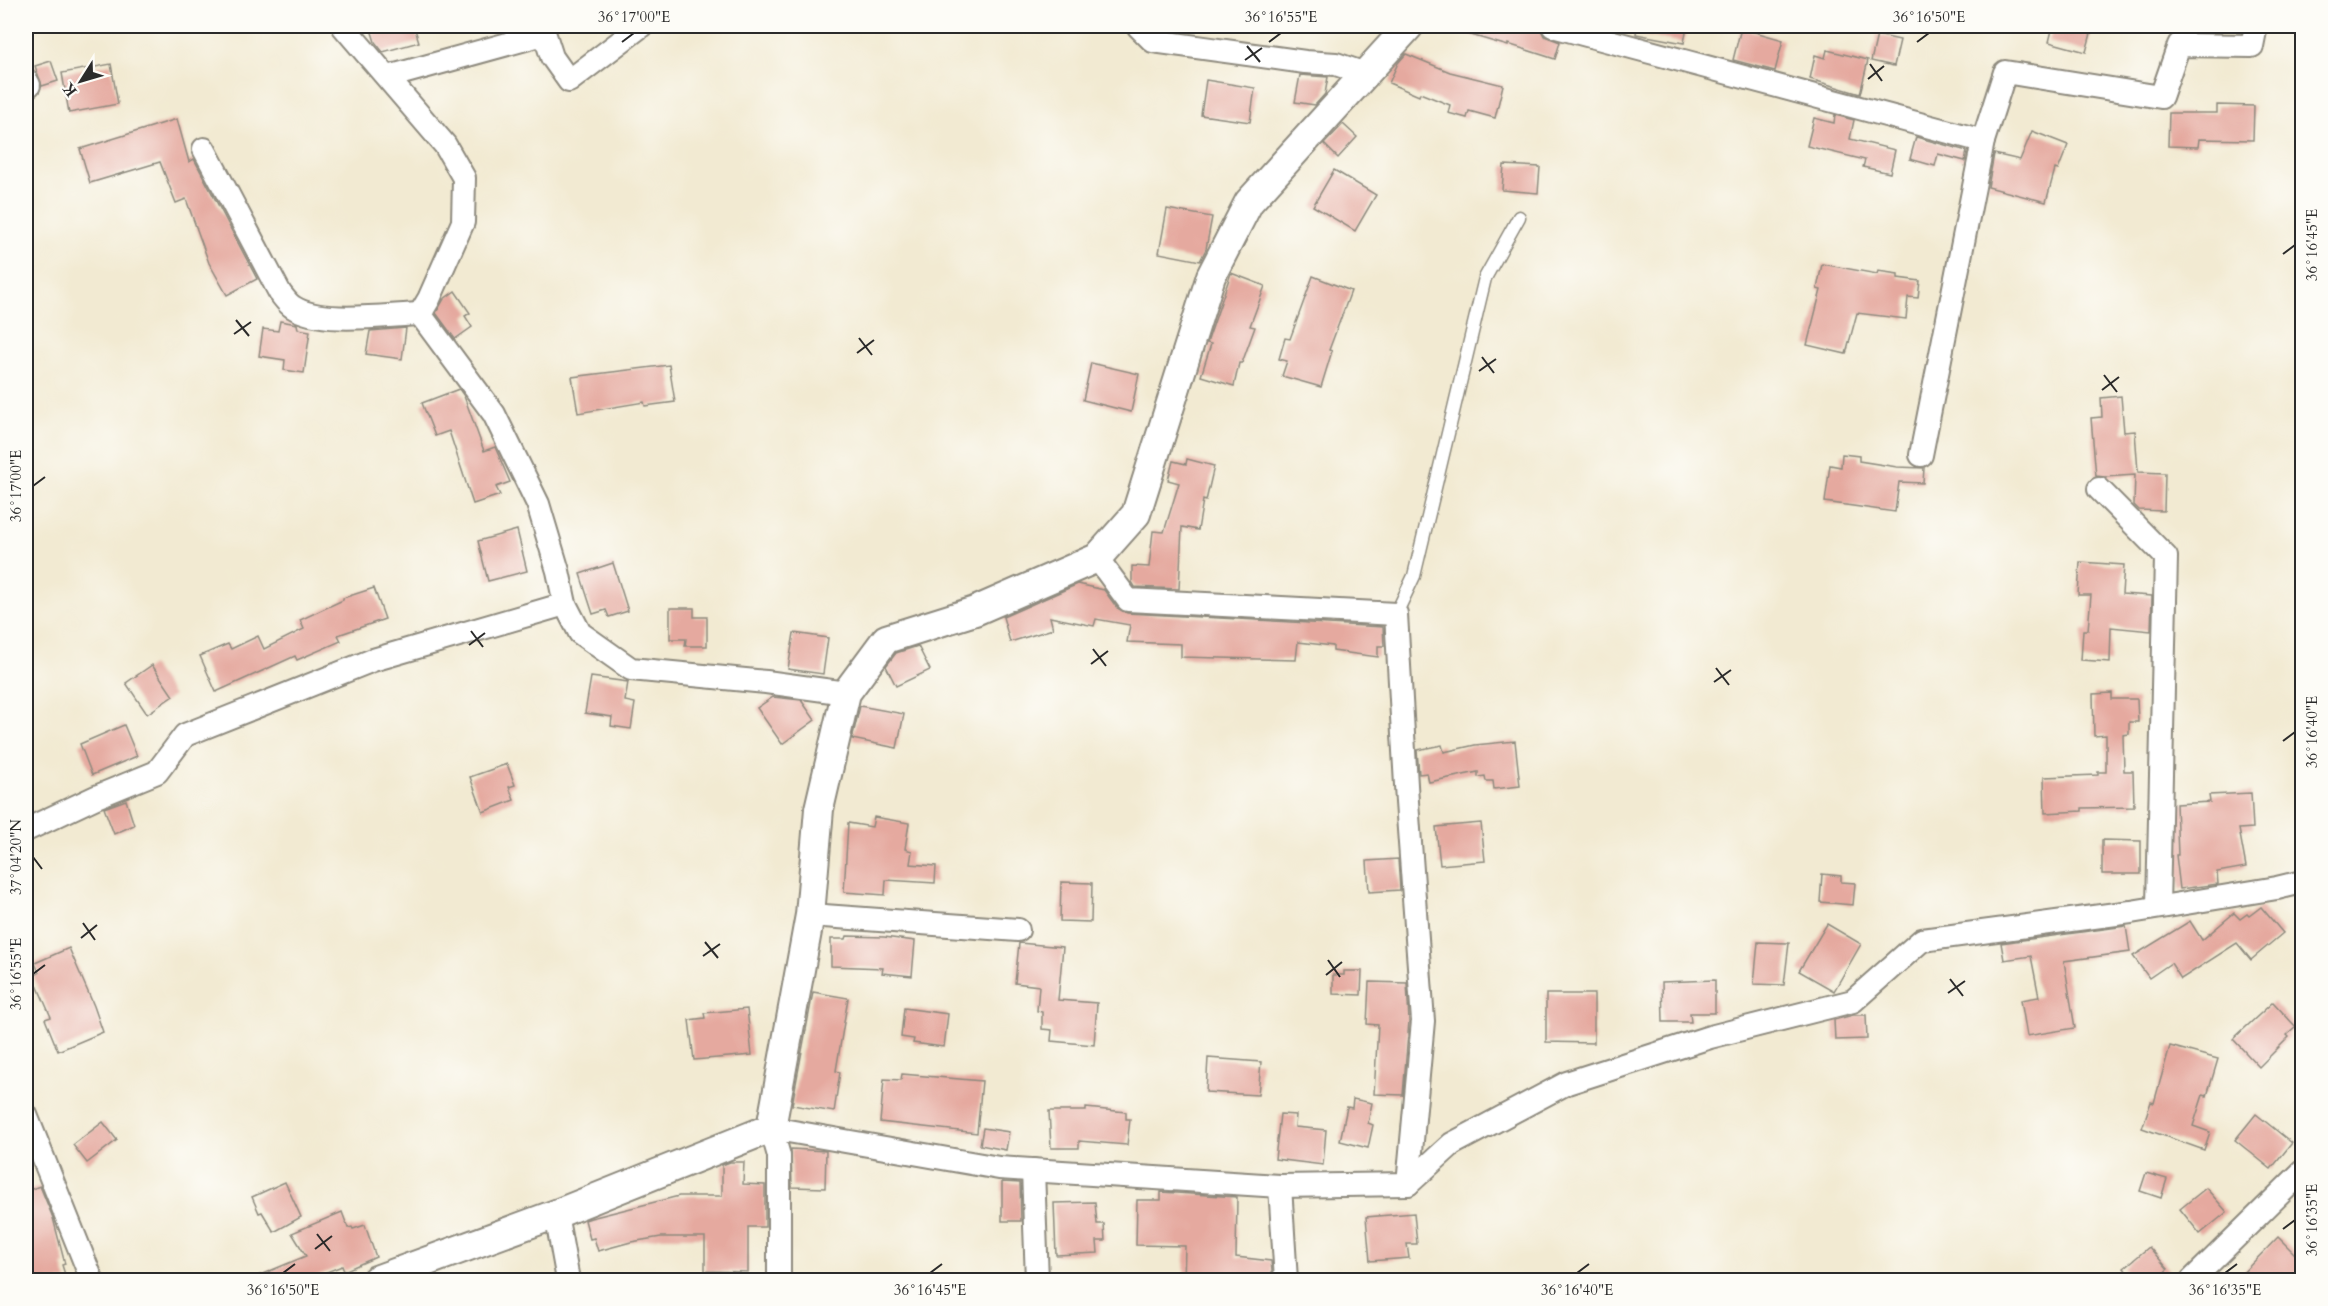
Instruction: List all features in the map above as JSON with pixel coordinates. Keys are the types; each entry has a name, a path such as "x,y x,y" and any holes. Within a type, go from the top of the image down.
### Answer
{"street":[{"path":"343,26 445,145 464,178 463,222 429,299 420,314"},
{"path":"388,77 543,30 552,57 569,81 641,26"},
{"path":"1138,26 1153,41 1305,62 1336,64 1365,74"},
{"path":"780,1281 779,1156 771,1128 810,915 819,809 846,693 886,639 975,611 1096,558 1136,514 1211,276 1249,202 1408,26"},
{"path":"1553,26 1983,141"},
{"path":"1921,456 1983,141 2005,72 2161,97 2179,45 2252,46 2256,26"},
{"path":"204,149 280,293 291,306 304,313 326,317 420,314"},
{"path":"420,314 494,414 538,504 558,571 564,604 580,633 631,669 766,682 846,693"},
{"path":"2099,489 2166,557 2158,906"},
{"path":"1096,558 1128,600 1396,614 1423,1021 1408,1184"},
{"path":"26,830 96,797 157,772 185,735 373,660 564,604"},
{"path":"376,1281 556,1214 771,1128 999,1168 1280,1186 1408,1184 1452,1144 1567,1083 1710,1038 1853,1001 1922,940 2131,912 2302,882"},
{"path":"810,915 1018,930"},
{"path":"26,1115 92,1281"},
{"path":"1033,1170 1037,1281"},
{"path":"2192,1281 2302,1172"},
{"path":"1280,1186 1286,1281"},
{"path":"556,1214 568,1281"}],"lane":[{"path":"1396,614 1414,576 1485,278 1519,217"}],"building":[{"path":"370,26 414,26 419,42 383,52 375,42"},
{"path":"1454,26 1533,26 1540,28 1544,36 1560,42 1555,59 1454,30"},
{"path":"1637,26 1687,26 1684,43 1636,34"},
{"path":"2053,26 2093,26 2086,52 2049,42"},
{"path":"1741,28 1783,40 1775,71 1733,60"},
{"path":"1877,35 1900,40 1894,66 1871,61"},
{"path":"1827,50 1868,60 1860,94 1810,79 1815,55 1825,58"},
{"path":"1406,54 1450,72 1503,85 1495,118 1469,111 1467,118 1448,113 1450,105 1420,93 1419,96 1389,83 1398,63"},
{"path":"51,61 58,81 42,86 35,66"},
{"path":"111,64 118,104 69,113 62,73"},
{"path":"1300,75 1328,77 1325,94 1315,105 1295,102"},
{"path":"1206,80 1255,88 1250,122 1201,115"},
{"path":"2217,105 2254,106 2253,140 2199,139 2198,147 2168,146 2169,113 2217,113"},
{"path":"1835,115 1854,120 1850,139 1895,150 1890,173 1863,167 1865,160 1807,146 1814,118 1834,123"},
{"path":"177,119 189,162 194,159 257,279 227,295 209,263 186,199 176,203 160,162 90,183 80,149"},
{"path":"1343,124 1357,137 1338,158 1324,144"},
{"path":"2032,131 2068,145 2058,170 2055,169 2046,202 1988,187 1994,154 2020,160"},
{"path":"1916,137 1967,151 1965,161 1938,154 1935,166 1910,159"},
{"path":"1504,165 1540,167 1538,193 1502,190"},
{"path":"1334,170 1376,195 1355,231 1313,206"},
{"path":"1167,209 1212,217 1206,249 1200,261 1159,253"},
{"path":"1822,264 1877,274 1878,271 1898,274 1898,278 1920,281 1918,298 1908,297 1906,319 1857,313 1846,354 1807,345 1821,290 1817,289"},
{"path":"1231,273 1265,286 1250,326 1255,327 1242,363 1239,363 1234,386 1201,376 1211,344 1207,343"},
{"path":"1313,276 1351,291 1329,350 1332,351 1321,387 1282,376 1287,361 1279,359 1285,338 1290,339"},
{"path":"455,291 470,313 465,316 472,327 455,339 436,313 444,299"},
{"path":"280,321 297,324 298,329 310,331 304,373 284,370 285,360 259,356 263,329 278,331"},
{"path":"406,328 402,359 366,354 370,331"},
{"path":"1091,363 1139,374 1131,412 1083,400"},
{"path":"669,365 675,402 645,406 644,402 578,413 572,377"},
{"path":"459,389 464,396 484,451 495,447 510,482 496,487 500,495 473,504 449,431 435,436 422,403"},
{"path":"2121,396 2124,432 2135,431 2138,472 2165,473 2164,511 2139,510 2134,505 2135,475 2096,476 2091,418 2102,417 2101,398"},
{"path":"1842,454 1859,456 1859,461 1897,467 1924,468 1923,483 1899,482 1895,512 1825,502 1830,465 1841,467"},
{"path":"1187,459 1214,466 1206,501 1203,500 1198,530 1182,527 1179,589 1135,587 1132,582 1132,566 1149,567 1153,531 1164,532 1179,483 1168,480 1173,461 1186,464"},
{"path":"517,530 527,571 488,581 478,541"},
{"path":"2080,562 2124,565 2122,594 2152,596 2151,631 2111,627 2110,662 2081,660 2083,630 2088,630 2091,595 2078,595"},
{"path":"613,563 628,611 609,617 606,610 593,614 580,574"},
{"path":"1078,584 1104,590 1117,608 1127,613 1383,627 1384,646 1378,646 1378,657 1333,651 1333,646 1298,642 1296,660 1181,657 1181,644 1127,642 1130,625 1096,619 1094,626 1050,617 1053,629 1010,642 1003,617"},
{"path":"374,588 385,619 338,635 341,641 297,660 295,656 216,692 200,656 228,644 231,649 258,636 264,649 304,629 300,620 343,598"},
{"path":"670,608 694,608 694,617 707,617 707,646 685,646 686,639 670,639"},
{"path":"794,633 828,638 823,674 788,669"},
{"path":"918,646 930,670 896,686 886,666 896,653"},
{"path":"152,665 173,696 147,714 126,683"},
{"path":"591,677 628,682 625,701 635,703 631,729 611,726 612,717 585,713"},
{"path":"2112,693 2112,699 2137,699 2138,722 2129,722 2129,734 2123,735 2124,771 2133,771 2134,807 2082,808 2082,811 2045,813 2044,777 2098,775 2098,772 2106,772 2106,735 2094,736 2093,694"},
{"path":"773,697 801,700 815,720 782,744 757,708"},
{"path":"860,706 904,714 897,748 852,739"},
{"path":"124,725 137,756 92,775 80,744"},
{"path":"1515,741 1520,786 1494,789 1493,781 1486,781 1485,776 1478,777 1478,772 1429,782 1427,773 1419,774 1417,750 1442,745 1444,752 1475,745"},
{"path":"507,764 515,785 509,787 514,800 483,812 470,777"},
{"path":"2251,793 2253,828 2239,829 2246,867 2217,872 2218,884 2180,889 2176,855 2178,855 2176,804 2210,802 2209,795"},
{"path":"126,800 134,825 114,834 104,808"},
{"path":"874,817 909,823 905,849 912,851 910,864 936,866 935,883 886,880 885,895 844,892 848,823 872,827"},
{"path":"1481,823 1485,861 1440,865 1436,827"},
{"path":"2102,840 2141,841 2141,874 2102,874"},
{"path":"1398,859 1400,890 1369,892 1367,861"},
{"path":"1822,874 1841,876 1841,882 1855,883 1853,905 1820,902"},
{"path":"1061,882 1092,883 1091,922 1060,921"},
{"path":"2261,907 2283,933 2251,960 2237,943 2181,979 2171,963 2149,978 2133,956 2190,921 2202,940 2234,913 2240,919 2247,914 2249,916"},
{"path":"1827,924 1861,944 1834,991 1799,971"},
{"path":"2126,926 2130,952 2064,961 2075,1028 2027,1036 2021,1000 2039,997 2031,956 2004,960 2001,943"},
{"path":"847,936 915,941 912,976 882,973 883,968 831,966 831,939 846,939"},
{"path":"1758,942 1789,943 1784,985 1754,984"},
{"path":"1019,943 1063,947 1058,1000 1097,1003 1094,1045 1051,1041 1052,1030 1042,1029 1042,1012 1037,1011 1039,986 1015,983"},
{"path":"69,948 103,1032 58,1051 45,1019 51,1017 33,976 39,973 35,963"},
{"path":"1344,971 1362,971 1361,995 1333,994 1333,975 1344,975"},
{"path":"1715,980 1715,1013 1690,1013 1691,1022 1663,1022 1662,982"},
{"path":"1369,982 1407,983 1409,1021 1403,1095 1374,1094 1378,1025 1367,1024"},
{"path":"813,992 848,998 836,1071 840,1072 834,1112 792,1105"},
{"path":"1546,994 1594,994 1594,1043 1546,1042"},
{"path":"2273,1002 2296,1027 2259,1067 2233,1039"},
{"path":"904,1008 948,1014 944,1047 913,1043 914,1039 901,1037"},
{"path":"747,1009 752,1055 694,1060 689,1020 705,1018 704,1013"},
{"path":"1853,1015 1866,1015 1867,1039 1835,1040 1834,1020"},
{"path":"2170,1046 2218,1059 2207,1096 2203,1095 2193,1126 2210,1132 2204,1150 2142,1128 2151,1102 2154,1103"},
{"path":"1208,1058 1261,1062 1258,1095 1206,1092"},
{"path":"902,1074 982,1081 977,1133 880,1122 884,1079 901,1080"},
{"path":"1353,1099 1372,1103 1368,1123 1373,1125 1368,1148 1340,1141 1347,1107 1352,1108"},
{"path":"1086,1108 1126,1112 1126,1119 1130,1119 1127,1145 1079,1141 1079,1148 1051,1148 1049,1111 1086,1111"},
{"path":"1280,1114 1296,1115 1295,1127 1326,1130 1323,1165 1275,1159"},
{"path":"2256,1114 2292,1143 2271,1169 2235,1140"},
{"path":"103,1122 117,1140 87,1163 73,1145"},
{"path":"983,1128 1009,1132 1006,1150 980,1145"},
{"path":"791,1149 826,1151 825,1188 792,1187"},
{"path":"730,1162 744,1162 743,1184 765,1185 765,1227 748,1227 748,1272 705,1271 705,1237 661,1237 598,1251 594,1238 590,1239 585,1220 591,1218 679,1196 722,1196 722,1165"},
{"path":"2146,1173 2167,1179 2161,1198 2140,1191"},
{"path":"285,1182 301,1217 274,1232 262,1212 259,1213 252,1197"},
{"path":"1002,1182 1020,1183 1021,1221 1002,1221"},
{"path":"40,1186 53,1218 67,1281 29,1281 26,1266 26,1191"},
{"path":"2206,1188 2227,1212 2200,1234 2180,1209"},
{"path":"1161,1192 1237,1197 1236,1257 1271,1261 1273,1281 1184,1281 1185,1246 1136,1245 1137,1200 1161,1200"},
{"path":"1095,1202 1097,1224 1104,1224 1105,1241 1097,1241 1098,1253 1056,1255 1054,1203"},
{"path":"342,1212 348,1228 353,1229 365,1225 376,1257 344,1271 342,1266 304,1281 248,1280 306,1256 292,1233"},
{"path":"1414,1213 1417,1244 1407,1244 1409,1258 1370,1261 1366,1217"},
{"path":"2278,1237 2302,1261 2302,1266 2289,1281 2235,1281"},
{"path":"2149,1247 2168,1269 2154,1281 2134,1281 2124,1268"}]}
